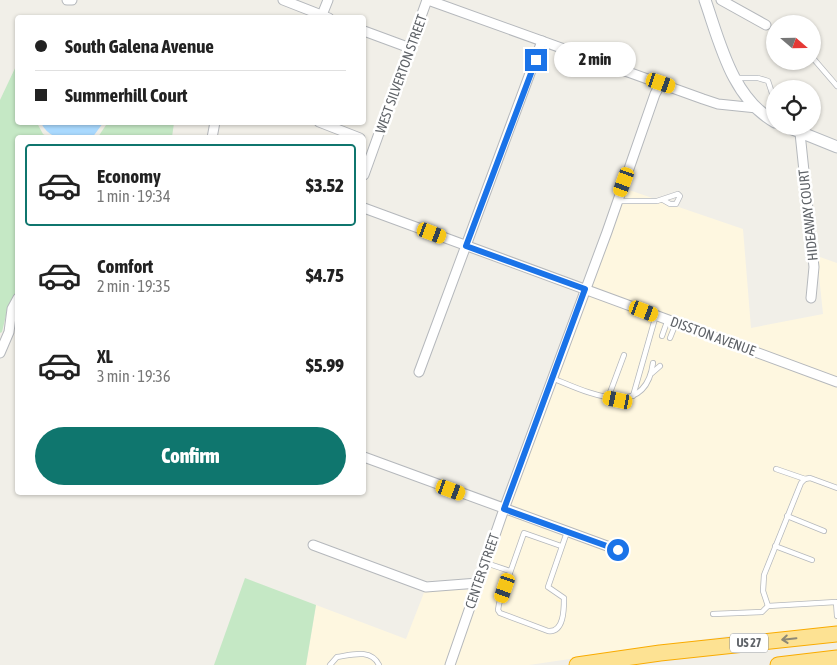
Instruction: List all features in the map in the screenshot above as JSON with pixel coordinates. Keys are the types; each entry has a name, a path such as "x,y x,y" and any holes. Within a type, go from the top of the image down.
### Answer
{"highway":[{"name":"US 27","path":"577,665 660,653 837,634"},
{"name":"US 27","path":"778,665 829,661"}],"street":[{"path":"67,0 72,0"},
{"path":"283,0 323,15"},
{"path":"326,15 328,0"},
{"path":"428,0 718,104 766,115"},
{"name":"WEST SILVERTON STREET","path":"366,170 428,0"},
{"path":"705,0 734,78 741,90 766,115"},
{"path":"720,0 766,25"},
{"path":"366,32 410,48"},
{"path":"419,372 542,41"},
{"name":"CENTER STREET","path":"450,665 504,509 655,94 661,83"},
{"path":"327,125 352,135"},
{"name":"HIDEAWAY COURT","path":"800,135 814,268 811,298"},
{"path":"806,135 837,146"},
{"path":"366,140 376,144"},
{"name":"DISSTON AVENUE","path":"366,209 837,382"},
{"path":"0,353 14,328 12,309 15,304"},
{"path":"366,458 618,550"},
{"path":"313,545 426,587 478,583"}],"lane":[{"path":"821,67 837,86"},
{"path":"734,78 758,78 766,80"},
{"path":"617,201 663,200"},
{"path":"633,396 656,315"},
{"path":"662,336 672,321"},
{"path":"670,338 672,321"},
{"path":"608,398 624,355"},
{"path":"652,374 653,363"},
{"path":"552,378 608,398 626,399 633,396 647,384 652,374 660,366"},
{"path":"776,469 804,479 810,478 837,488"},
{"path":"768,606 763,591 764,575 804,479"},
{"path":"787,516 824,531"},
{"path":"561,546 524,533 499,604 498,610 500,613 553,631 558,628 563,616 564,598 551,591 548,587 548,581 567,532"},
{"path":"775,546 812,560"},
{"path":"485,563 510,572"},
{"path":"712,614 762,612 768,606 836,602 837,616"},
{"path":"330,665 337,657 365,653 374,658 379,665"}],"shaded area":[{"path":"626,189 743,229 751,328 823,314 817,256 837,263 837,378 591,287"},
{"path":"588,294 837,387 837,629 727,636 529,665 455,665 507,514 620,555 623,548 509,507"},
{"path":"425,590 471,590 445,665 306,665 316,605 406,639"}],"green space":[{"path":"15,68 15,125 38,125 45,135 15,135 15,294 8,307 2,332 0,333 0,100"},
{"path":"106,125 174,125 172,135 99,135"},
{"path":"245,578 316,605 306,665 214,665"}],"water":[{"path":"42,125 102,125 94,135 53,135 45,130"}],"route":[{"path":"536,60 466,246 585,289 504,509 618,550"}]}
